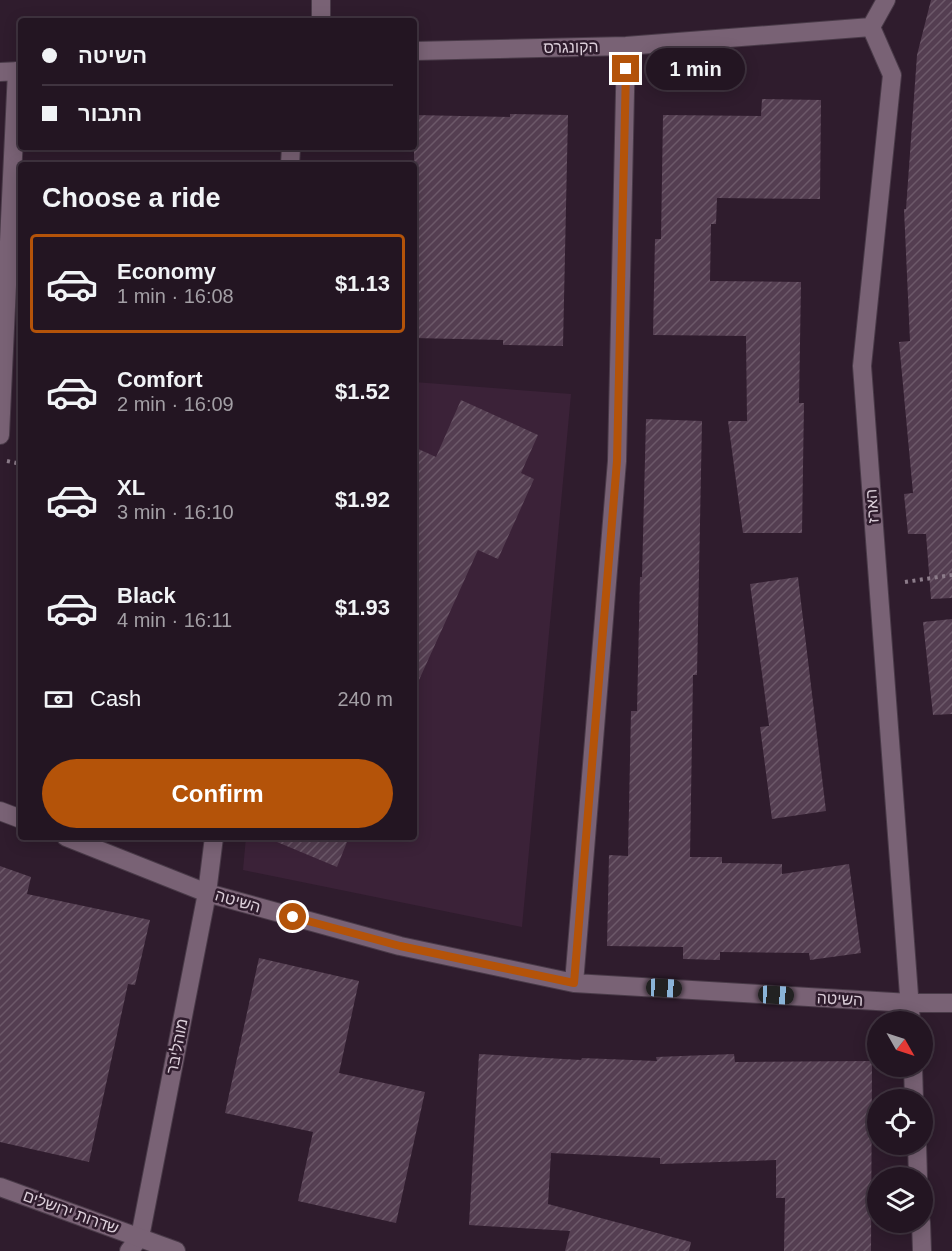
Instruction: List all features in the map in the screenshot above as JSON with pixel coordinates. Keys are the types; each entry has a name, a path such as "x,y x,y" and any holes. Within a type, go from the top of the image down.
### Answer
{"street":[{"path":"321,0 321,18"},
{"path":"871,27 886,0"},
{"name":"הקונגרס","path":"417,51 626,46 871,27"},
{"name":"הארז","path":"871,27 892,75 862,366 910,1011"},
{"path":"574,983 617,461 626,46"},
{"path":"0,435 13,71"},
{"path":"0,811 18,818"},
{"name":"השיטה","path":"74,840 207,893 400,946 574,983 910,1003 952,1003"},
{"name":"מוהליבר","path":"135,1244 207,893 214,840"},
{"name":"שדרות ירושלים","path":"0,1187 135,1244 176,1251"},
{"path":"921,1233 922,1251"}],"path":[{"path":"878,586 952,575"}],"shaded area":[{"path":"417,382 571,394 522,927 243,870 246,840 417,840"}],"building":[{"path":"931,0 952,0 952,598 931,599 926,534 908,534 904,494 913,493 899,342 910,341 904,209 906,209 917,55"},
{"path":"762,99 821,100 820,199 717,198 716,224 711,224 710,281 801,282 799,403 804,403 802,533 743,533 728,421 747,421 746,336 653,335 655,239 661,239 663,115 761,116"},
{"path":"510,114 568,115 563,346 503,345 503,340 417,338 417,162 414,162 414,150 417,150 417,115 510,117"},
{"path":"461,400 538,435 521,473 534,479 498,559 478,550 417,684 417,448 436,457"},
{"path":"646,419 702,421 697,675 693,675 690,857 722,857 722,863 782,864 782,874 849,864 861,953 810,960 809,953 720,952 720,960 683,959 683,947 607,946 609,855 628,856 631,711 637,711"},
{"path":"798,577 826,811 772,819 760,727 769,726 750,584"},
{"path":"952,619 952,714 933,715 923,622"},
{"path":"272,840 348,840 337,867"},
{"path":"0,866 31,877 27,894 150,920 135,985 128,984 89,1162 0,1142"},
{"path":"259,958 359,981 339,1073 425,1092 396,1223 298,1201 313,1132 225,1113"},
{"path":"479,1054 581,1060 582,1058 657,1061 656,1057 734,1054 735,1062 867,1061 867,1077 872,1077 872,1089 867,1089 867,1155 872,1155 871,1167 867,1167 867,1233 871,1233 871,1251 784,1251 785,1198 776,1198 776,1160 660,1164 660,1158 551,1153 548,1204 691,1242 689,1251 565,1251 570,1231 469,1225"}],"route":[{"path":"293,917 400,946 574,983 617,461 626,69"}]}
